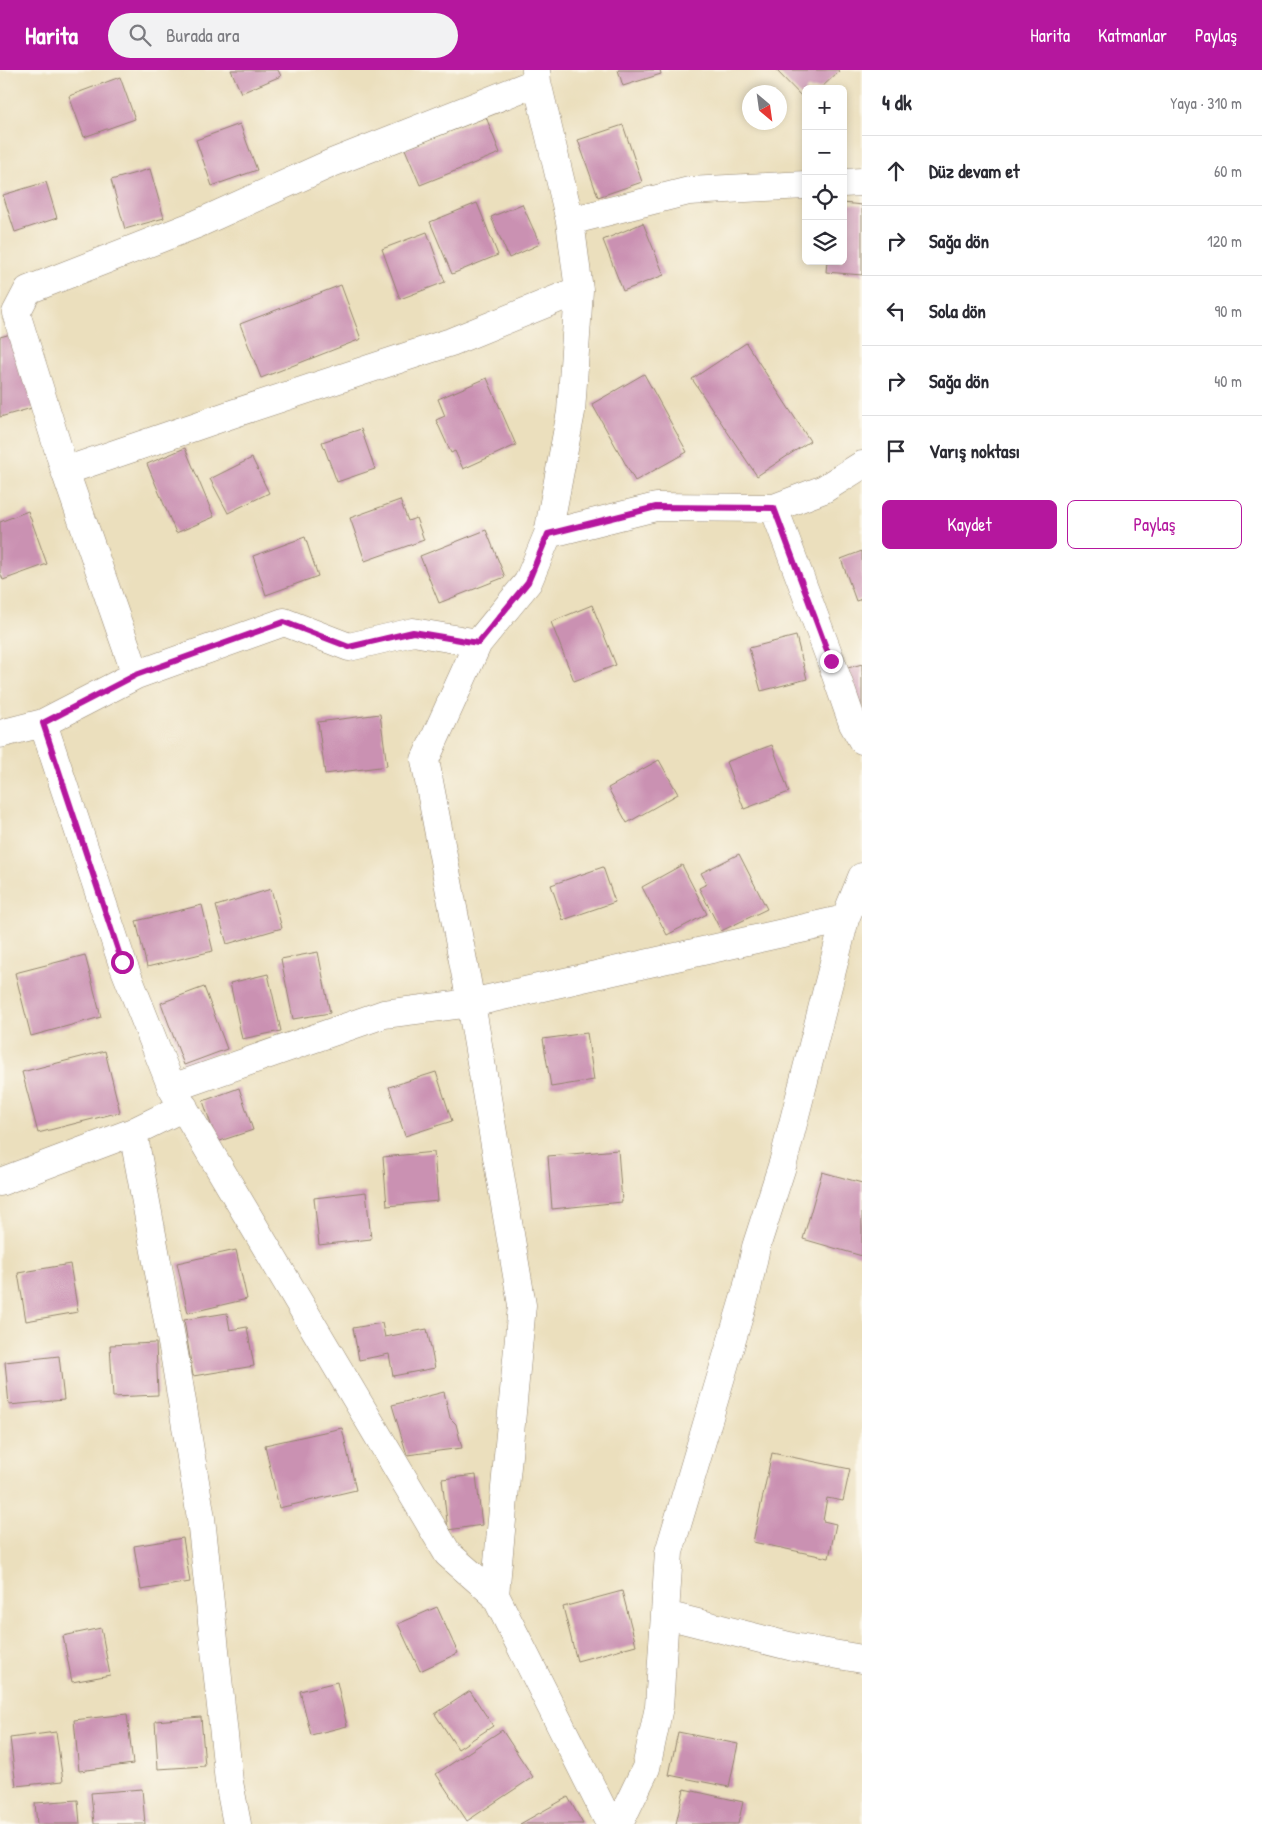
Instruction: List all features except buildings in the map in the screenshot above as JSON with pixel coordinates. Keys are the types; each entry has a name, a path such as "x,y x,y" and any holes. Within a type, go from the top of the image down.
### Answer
{"street":[{"path":"136,675 65,471 16,313 28,290 197,224 332,163 536,76 570,220 579,290 570,412 548,534 528,582 478,643 425,760 471,1002 522,1306 494,1595"},
{"path":"847,183 862,182"},
{"path":"570,220 688,191 802,185"},
{"path":"65,471 451,342 579,290"},
{"path":"548,534 656,507 774,508 824,489 862,465"},
{"path":"774,508 853,724 862,740"},
{"path":"0,734 43,723 136,675 284,622 349,647 413,632 478,643"},
{"path":"43,723 122,962 178,1098 448,1554 494,1595 610,1824"},
{"path":"619,1824 646,1768 659,1707 669,1552 747,1289 756,1247 783,1163 845,920 862,877"},
{"path":"0,1182 133,1132 178,1098 384,1014 471,1002 845,920"},
{"path":"133,1132 175,1359 201,1518 229,1782 237,1824"},
{"path":"666,1615 793,1647 862,1659"}],"route":[{"path":"122,962 43,723 136,675 284,622 349,647 413,632 478,643 528,582 548,534 656,507 774,508 831,661"}]}
